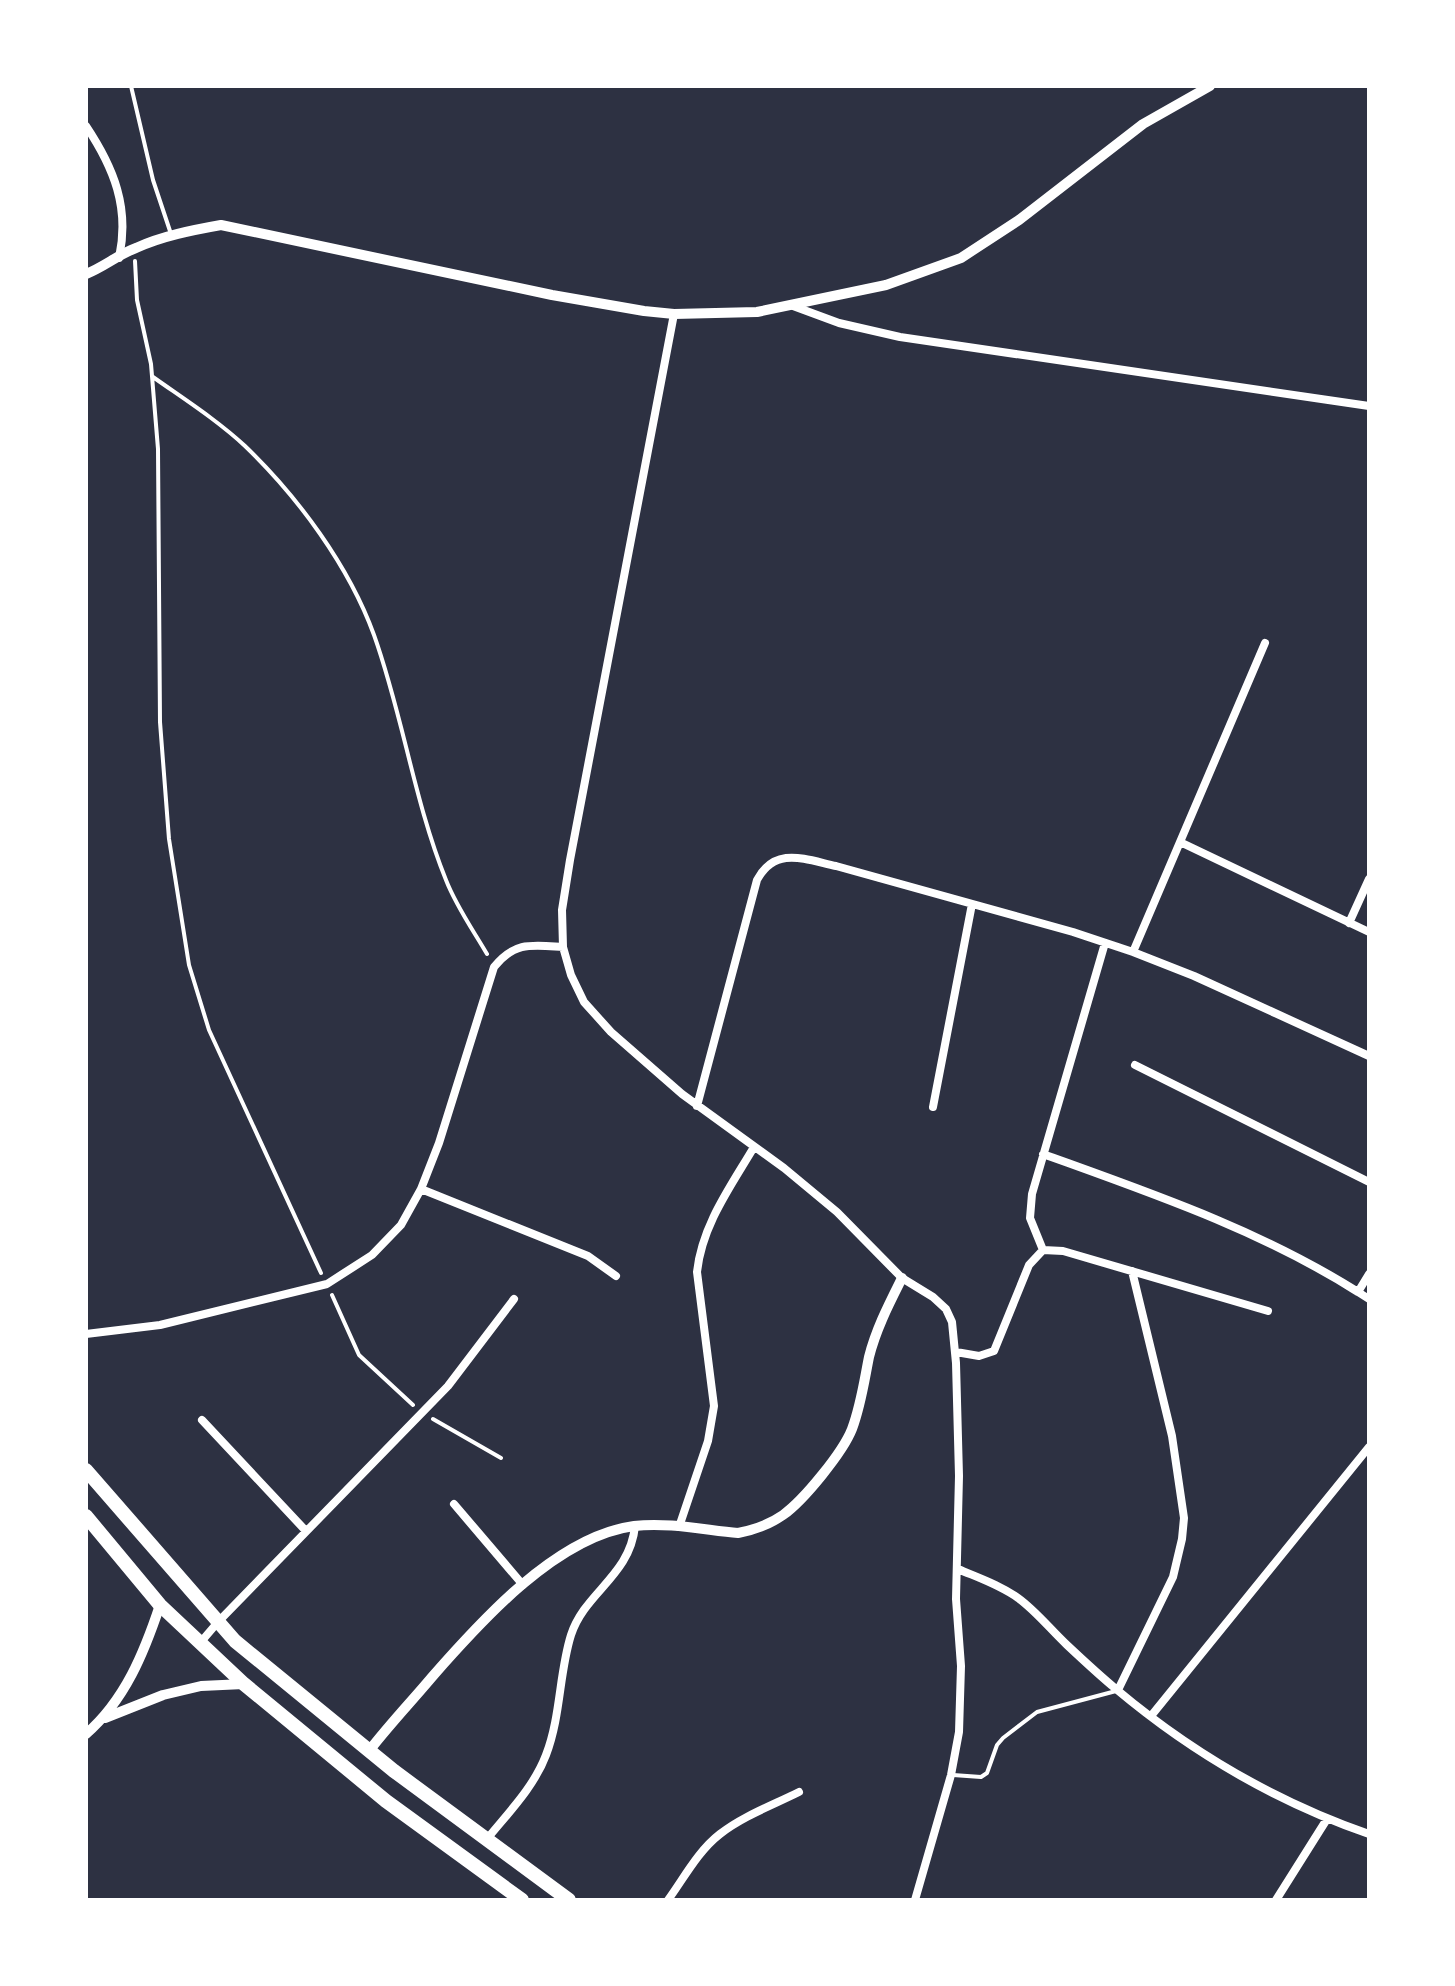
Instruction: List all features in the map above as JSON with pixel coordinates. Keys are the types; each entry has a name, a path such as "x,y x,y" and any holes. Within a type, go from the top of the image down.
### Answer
{"main road":[{"path":"86,1470 235,1641 369,1751 569,1900"},
{"path":"86,1516 160,1605 244,1684 386,1801 522,1900"}],"street":[{"path":"86,274 134,248 221,225 552,295 674,314 726,314 793,306 886,285 961,258 1019,220 1143,124 1210,86"},
{"path":"86,126 115,176 119,192 123,224 118,259"},
{"path":"793,306 839,323 900,337 1369,406"},
{"path":"674,314 570,860 562,910 563,947 571,975 584,1002 611,1032 697,1106 837,1212 902,1278 946,1309 952,1322 956,1352 959,1476 959,1732 951,1775 915,1900"},
{"path":"1133,952 1265,643"},
{"path":"1180,842 1369,932"},
{"path":"697,1106 751,896 767,864 775,859 801,858 1133,952 1194,976 1369,1056"},
{"path":"1349,923 1369,879"},
{"path":"933,1107 972,904"},
{"path":"1043,1250 1030,1218 1032,1194 1105,943"},
{"path":"86,1334 160,1325 327,1284 372,1255 401,1225 421,1189 439,1143 494,967 505,954 518,947 563,947"},
{"path":"1135,1065 1369,1182"},
{"path":"679,1527 708,1441 714,1406 697,1272 699,1255 714,1215 754,1147"},
{"path":"1043,1154 1228,1224 1284,1249 1369,1299"},
{"path":"421,1189 588,1256 616,1276"},
{"path":"956,1352 979,1356 994,1351 1029,1265 1043,1250 1063,1251 1268,1311"},
{"path":"1118,1690 1173,1577 1184,1518 1172,1436 1132,1271"},
{"path":"1358,1292 1369,1274"},
{"path":"369,1751 398,1713 503,1600 578,1546 635,1526 738,1533 752,1531 784,1514 839,1454 851,1432 865,1389 876,1334 902,1278"},
{"path":"200,1643 448,1386 514,1299"},
{"path":"202,1420 306,1531"},
{"path":"1151,1716 1369,1447"},
{"path":"454,1504 523,1585"},
{"path":"487,1839 526,1791 546,1757 571,1635 587,1607 614,1578 627,1558 635,1526"},
{"path":"958,1569 1018,1599 1118,1690 1151,1716 1247,1780 1327,1819 1369,1833"},
{"path":"86,1734 103,1719 136,1670 160,1605"},
{"path":"103,1719 163,1695 201,1686 244,1684"},
{"path":"668,1900 717,1836 799,1792"},
{"path":"1276,1900 1327,1819"}],"lane":[{"path":"131,86 153,180 172,237"},
{"path":"951,1775 981,1777 987,1773 1003,1738 1037,1712 1118,1690"}],"path":[{"path":"134,248 137,300 153,377 158,449 160,722 169,839 189,965 209,1030 359,1355 422,1413 501,1458"},
{"path":"153,377 209,416 244,446 281,485 326,544 352,588 373,633 389,682 423,810 447,883 494,967"}]}
